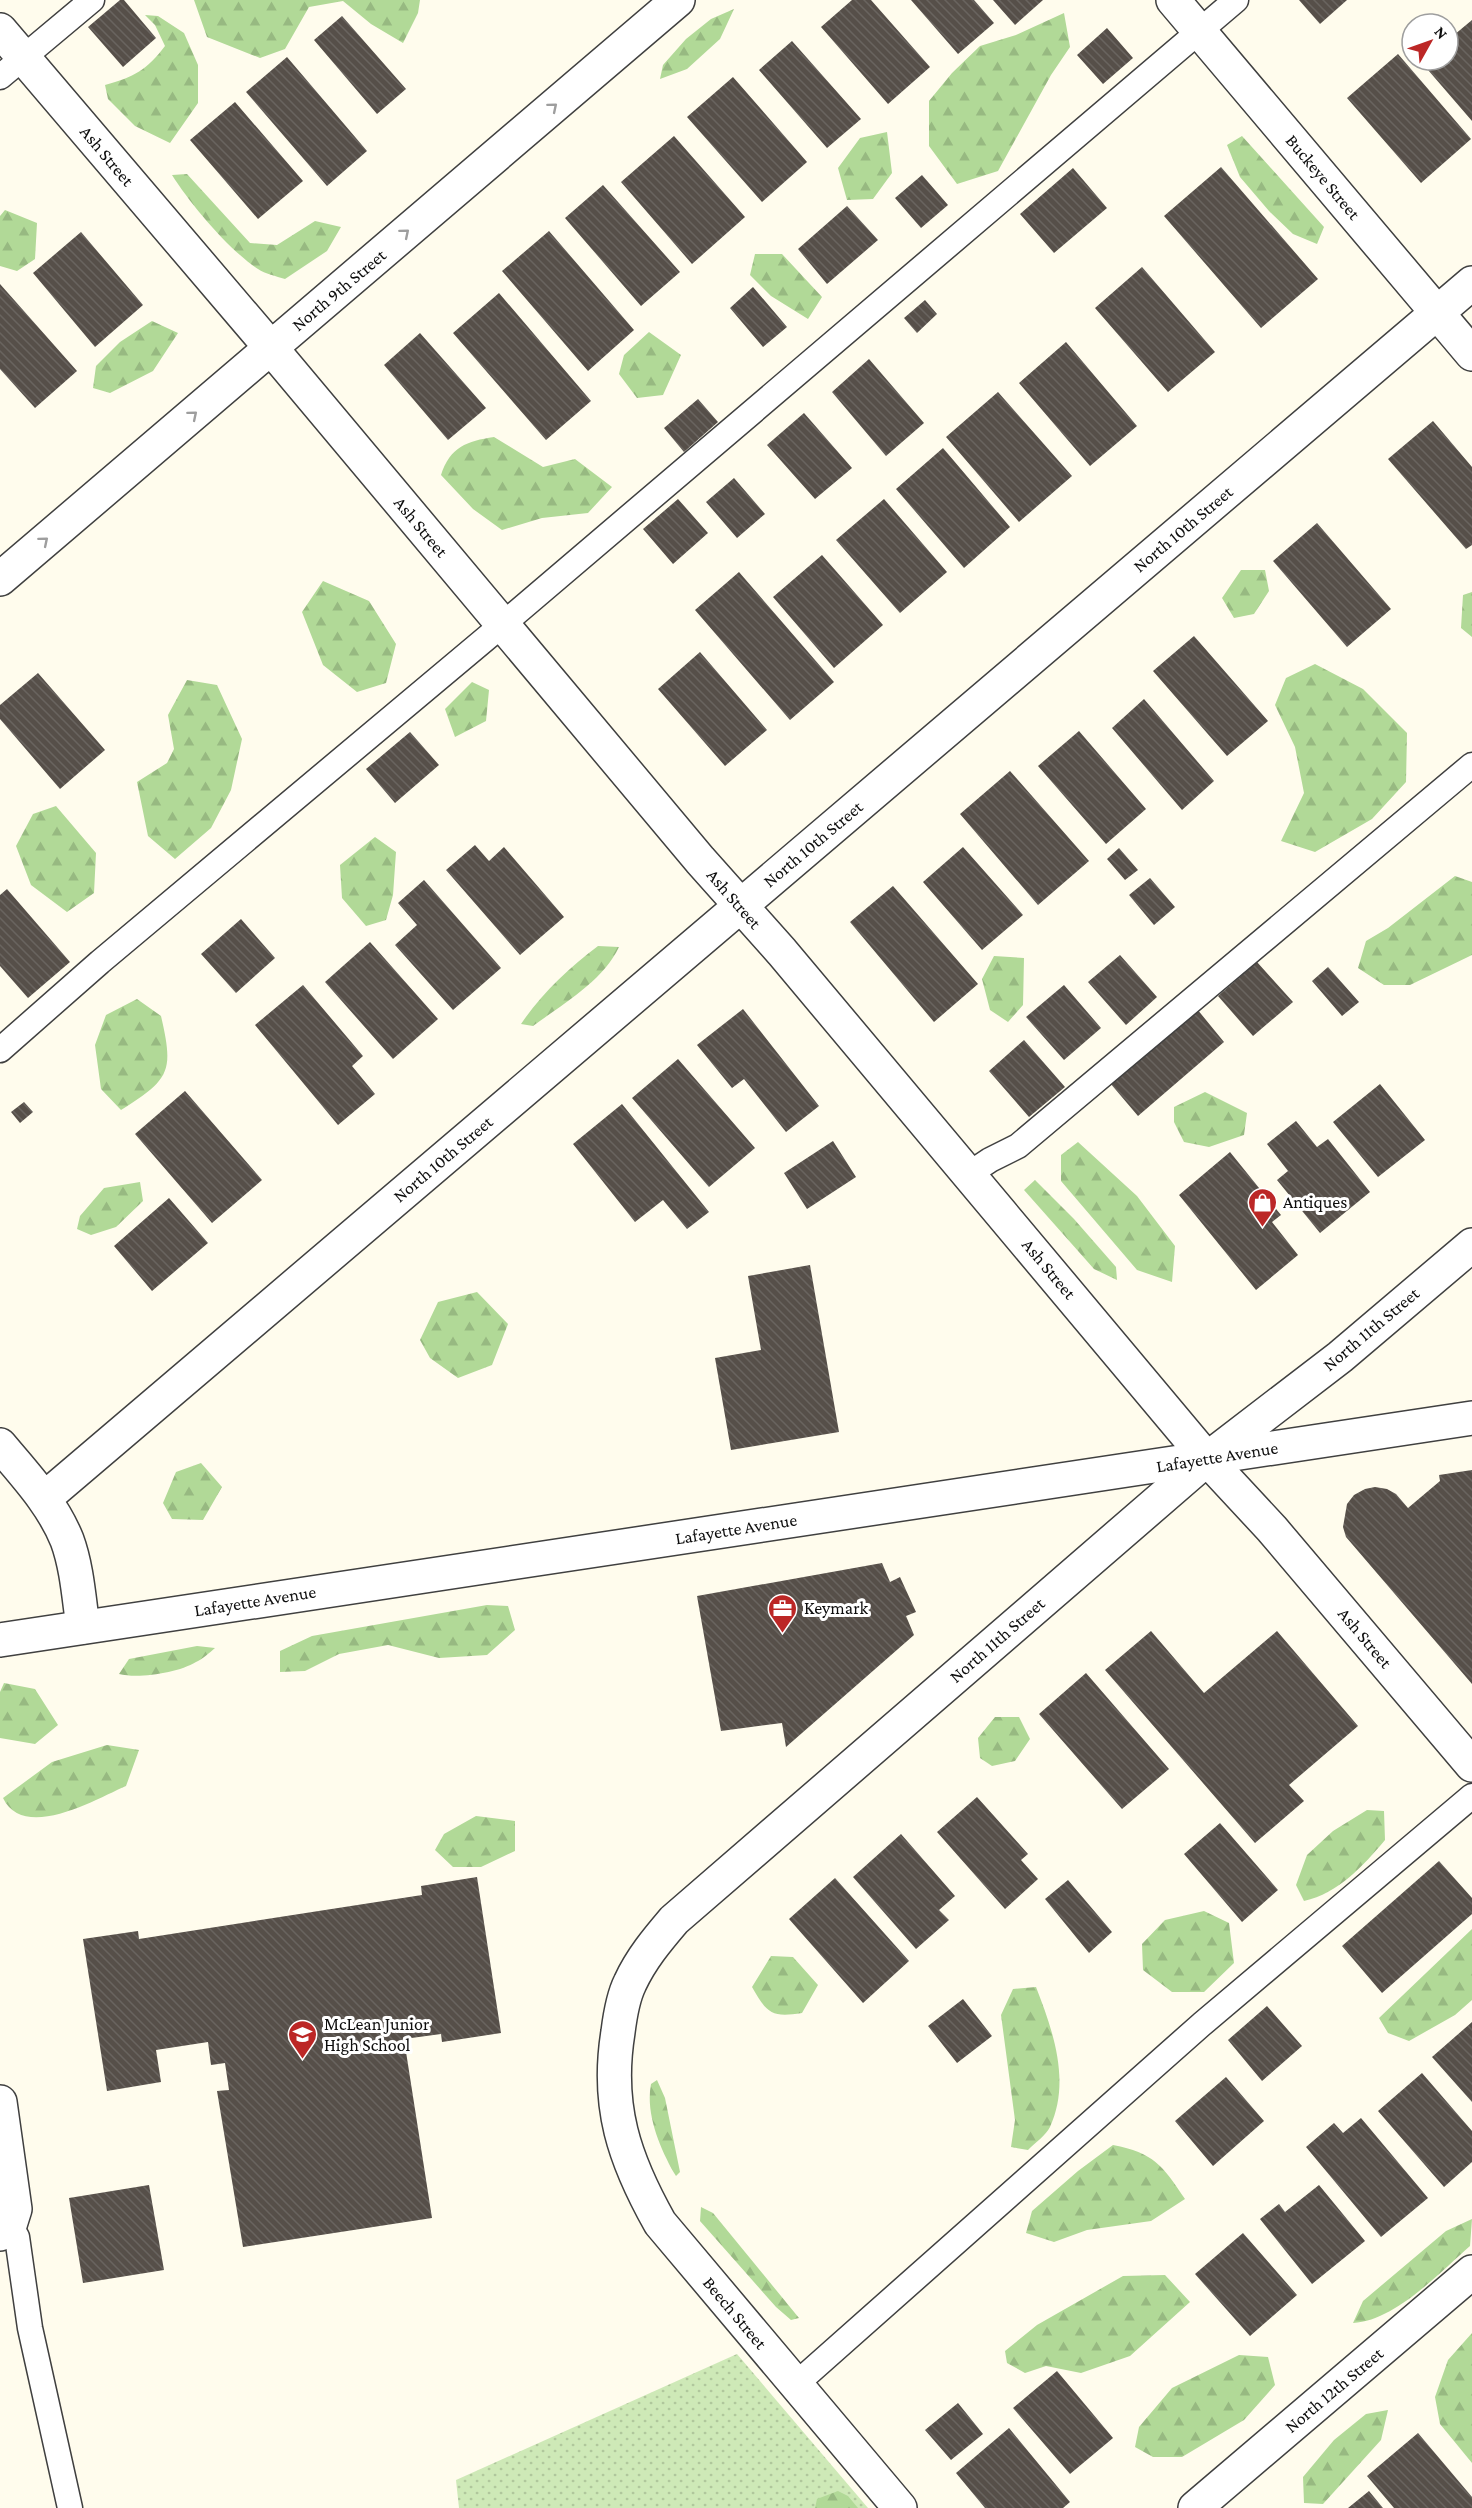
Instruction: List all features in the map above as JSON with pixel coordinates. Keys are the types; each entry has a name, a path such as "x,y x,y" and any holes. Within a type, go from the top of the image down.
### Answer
{"street":[{"name":"North 9th Street","path":"0,579 678,0"},
{"name":"Buckeye Street","path":"1173,0 1472,354"},
{"name":"Ash Street","path":"0,30 12,67 271,348 502,625 740,906 782,952 1207,1459 1272,1529 1472,1765"},
{"name":"North 10th Street","path":"45,1498 1472,283"},
{"name":"North 11th Street","path":"614,2094 615,2047 629,1985 649,1950 674,1920 1207,1459 1340,1357 1472,1245"},
{"name":"Lafayette Avenue","path":"0,1640 1472,1418"},
{"path":"0,1445 45,1498 67,1540 75,1571 83,1627"},
{"name":"Beech Street","path":"614,2094 621,2134 637,2183 660,2223 900,2508"},
{"path":"0,2102 15,2209 5,2230"},
{"name":"North 12th Street","path":"1195,2508 1472,2272"}],"lane":[{"path":"12,67 92,0"},
{"path":"0,1050 109,954 502,625 1236,0"},
{"path":"969,1174 1018,1146 1472,765"},
{"path":"795,2385 1202,2024 1472,1796"},
{"path":"5,2230 17,2237 30,2328 70,2508"}],"green space":[{"path":"194,0 420,0 418,13 403,43 371,24 343,1 309,7 285,49 260,58 207,37"},
{"path":"734,9 720,39 687,69 660,79 663,65 686,39 711,19"},
{"path":"1064,13 1070,47 1051,75 998,171 957,184 929,146 929,101 952,73 980,46 1016,35"},
{"path":"145,15 158,16 184,33 198,65 198,103 170,143 135,126 108,99 105,85 139,72 165,46 155,25"},
{"path":"887,132 892,173 873,199 847,200 838,168 860,138"},
{"path":"1242,136 1324,227 1317,244 1293,234 1269,211 1240,177 1227,145"},
{"path":"187,174 250,243 277,245 315,221 341,227 327,251 285,279 267,274 247,261 223,239 189,200 172,175"},
{"path":"5,210 37,223 35,259 17,271 0,266 0,216"},
{"path":"755,254 782,254 822,297 808,319 771,296 750,275"},
{"path":"152,321 178,333 153,371 110,393 93,388 96,366 120,342"},
{"path":"649,332 681,355 663,395 637,398 619,374 624,355"},
{"path":"494,437 543,467 575,459 612,487 588,513 542,518 502,530 473,509 441,475 449,458 461,447"},
{"path":"1241,570 1265,570 1269,591 1254,614 1234,618 1222,598"},
{"path":"323,581 369,601 396,644 386,683 357,692 323,665 302,612"},
{"path":"1472,592 1472,637 1461,628 1463,595"},
{"path":"1315,664 1363,689 1407,733 1406,782 1372,819 1315,852 1281,841 1304,793 1295,747 1275,705 1286,678"},
{"path":"187,680 217,685 242,739 231,790 211,828 175,859 148,836 137,782 167,763 174,749 168,715"},
{"path":"472,682 489,690 486,721 455,737 445,709"},
{"path":"56,806 96,853 94,893 67,912 31,885 16,846 33,814"},
{"path":"375,837 396,852 393,895 386,920 366,926 342,898 340,865"},
{"path":"1455,876 1472,882 1472,955 1410,985 1384,985 1358,968 1366,941 1388,928"},
{"path":"598,946 619,947 603,971 581,991 533,1026 521,1024 556,982"},
{"path":"994,956 1024,958 1023,1005 1008,1022 990,1010 982,979"},
{"path":"137,999 161,1016 167,1062 159,1081 121,1110 101,1089 95,1045 106,1015"},
{"path":"1205,1092 1247,1113 1244,1135 1209,1147 1184,1142 1174,1122 1174,1107"},
{"path":"1078,1142 1137,1196 1175,1246 1172,1282 1137,1270 1061,1181 1061,1155"},
{"path":"1035,1180 1074,1219 1116,1267 1117,1280 1094,1269 1024,1190"},
{"path":"140,1182 143,1201 116,1227 91,1235 77,1229 80,1216 104,1188"},
{"path":"477,1292 508,1324 492,1365 458,1378 430,1358 420,1340 438,1302"},
{"path":"201,1463 222,1487 203,1520 172,1519 163,1503 176,1472"},
{"path":"487,1605 508,1606 515,1630 487,1655 439,1658 388,1645 339,1654 305,1671 280,1672 280,1651 312,1636"},
{"path":"197,1646 215,1648 199,1661 169,1672 147,1675 119,1674 129,1659"},
{"path":"4,1683 35,1689 58,1725 35,1744 0,1738 0,1692"},
{"path":"995,1717 1019,1717 1030,1739 1015,1761 992,1766 980,1758 978,1738"},
{"path":"107,1745 139,1750 126,1786 79,1807 43,1817 27,1817 13,1811 3,1798 52,1762"},
{"path":"1367,1810 1384,1811 1385,1840 1359,1869 1339,1885 1304,1901 1296,1885 1307,1855 1333,1831"},
{"path":"476,1816 515,1821 515,1851 481,1867 453,1867 435,1850 444,1834"},
{"path":"1204,1911 1229,1923 1234,1963 1204,1992 1172,1992 1143,1970 1142,1944 1165,1920"},
{"path":"1472,1929 1472,2000 1455,2015 1409,2041 1388,2033 1379,2018"},
{"path":"771,1956 793,1957 818,1985 802,2013 783,2015 771,2012 752,1987"},
{"path":"1036,1987 1057,2056 1059,2092 1050,2127 1028,2150 1011,2147 1015,2120 1001,2015 1013,1989"},
{"path":"657,2080 665,2098 680,2172 676,2176 660,2144 652,2120 651,2084"},
{"path":"1113,2145 1138,2152 1156,2162 1185,2199 1151,2221 1087,2230 1054,2242 1026,2233 1032,2211 1078,2171"},
{"path":"701,2207 713,2213 799,2318 791,2320 776,2307 700,2221"},
{"path":"1472,2219 1470,2246 1431,2281 1401,2305 1385,2314 1353,2323 1363,2301 1446,2231"},
{"path":"1165,2275 1190,2302 1130,2356 1081,2373 1046,2366 1025,2373 1007,2363 1005,2351 1037,2325 1123,2276"},
{"path":"1472,2333 1472,2463 1440,2424 1435,2397 1448,2360"},
{"path":"737,2354 868,2508 459,2508 456,2480"},
{"path":"1239,2355 1268,2357 1275,2385 1244,2420 1182,2457 1153,2457 1135,2447 1139,2427 1172,2388"},
{"path":"1388,2410 1381,2440 1323,2504 1304,2503 1303,2477 1334,2440 1366,2414"},
{"path":"838,2491 848,2496 858,2508 815,2508 817,2499"}],"building":[{"path":"120,0 124,0 156,38 123,67 88,27"},
{"path":"852,0 871,0 930,67 888,104 821,27"},
{"path":"911,0 974,0 994,23 958,54"},
{"path":"993,0 1043,0 1015,25"},
{"path":"1299,0 1347,0 1320,24"},
{"path":"342,16 406,89 377,114 314,40"},
{"path":"1472,20 1472,121 1430,72 1460,72 1460,30"},
{"path":"1107,28 1133,58 1103,84 1077,55"},
{"path":"792,41 861,119 827,148 759,70"},
{"path":"1398,54 1400,72 1413,72 1471,139 1421,183 1347,98"},
{"path":"287,57 367,151 327,186 246,92"},
{"path":"733,77 807,162 762,202 687,117"},
{"path":"235,102 303,181 258,219 190,140"},
{"path":"674,136 745,217 692,264 621,182"},
{"path":"1221,167 1318,279 1261,328 1164,216"},
{"path":"1073,168 1107,208 1054,253 1020,214"},
{"path":"922,175 948,205 921,228 895,198"},
{"path":"603,185 680,272 641,306 565,218"},
{"path":"847,206 878,240 827,284 798,249"},
{"path":"549,231 634,330 588,371 502,271"},
{"path":"81,232 143,305 95,347 33,273"},
{"path":"1142,267 1215,352 1168,392 1095,308"},
{"path":"0,284 77,371 35,408 0,369"},
{"path":"753,287 787,327 763,347 730,308"},
{"path":"499,293 591,401 546,440 453,333"},
{"path":"925,300 937,314 917,333 904,318"},
{"path":"420,333 486,408 448,440 384,365"},
{"path":"1066,342 1137,426 1090,466 1019,383"},
{"path":"869,359 924,423 886,456 832,392"},
{"path":"998,392 1072,476 1019,522 946,437"},
{"path":"698,399 718,422 684,452 664,428"},
{"path":"804,413 852,468 815,499 767,445"},
{"path":"1433,421 1472,467 1472,545 1466,549 1388,459"},
{"path":"943,448 1010,527 964,568 896,489"},
{"path":"734,478 765,514 737,538 706,502"},
{"path":"678,499 708,533 673,564 643,529"},
{"path":"884,499 947,572 900,613 836,540"},
{"path":"1317,523 1391,609 1347,647 1273,561"},
{"path":"822,555 883,625 834,668 773,597"},
{"path":"739,572 834,682 790,720 695,610"},
{"path":"1194,636 1268,721 1227,756 1153,671"},
{"path":"700,652 767,730 725,766 658,689"},
{"path":"38,673 105,750 60,789 0,719 0,705"},
{"path":"1144,699 1214,781 1182,810 1112,728"},
{"path":"1079,731 1146,809 1106,844 1038,766"},
{"path":"410,732 439,765 395,803 366,769"},
{"path":"1010,771 1089,861 1038,905 960,814"},
{"path":"475,845 489,861 504,847 564,917 520,955 446,870"},
{"path":"963,847 1023,915 982,950 923,882"},
{"path":"1119,848 1138,870 1125,880 1107,859"},
{"path":"1150,878 1175,907 1154,925 1129,895"},
{"path":"424,880 501,968 453,1010 395,945 417,925 398,903"},
{"path":"893,886 978,984 934,1022 850,922"},
{"path":"7,889 70,962 28,998 0,966 0,895"},
{"path":"241,919 275,958 236,993 201,954"},
{"path":"370,942 438,1019 393,1059 325,982"},
{"path":"1120,955 1157,997 1126,1025 1088,982"},
{"path":"1257,962 1293,1002 1253,1036 1218,996"},
{"path":"1328,967 1359,1002 1342,1016 1312,981"},
{"path":"303,985 363,1056 352,1066 375,1094 338,1125 255,1025"},
{"path":"1064,985 1101,1028 1064,1060 1026,1017"},
{"path":"743,1009 819,1106 786,1132 744,1079 732,1088 697,1045"},
{"path":"1197,1009 1224,1042 1138,1116 1110,1083"},
{"path":"1024,1040 1065,1087 1029,1117 989,1071"},
{"path":"678,1059 755,1148 709,1187 632,1098"},
{"path":"1380,1084 1425,1140 1378,1177 1333,1122"},
{"path":"185,1091 262,1180 212,1223 135,1134"},
{"path":"24,1102 33,1112 20,1123 11,1112"},
{"path":"622,1104 709,1212 687,1229 663,1200 635,1222 573,1144"},
{"path":"1296,1121 1317,1147 1328,1139 1370,1192 1320,1233 1277,1180 1288,1171 1267,1144"},
{"path":"833,1141 856,1177 807,1209 784,1173"},
{"path":"1230,1152 1281,1215 1272,1222 1298,1255 1256,1290 1179,1195"},
{"path":"169,1198 208,1243 152,1291 114,1246"},
{"path":"810,1265 839,1432 731,1450 715,1358 761,1350 748,1276"},
{"path":"1472,1470 1472,1684 1346,1537 1343,1527 1347,1504 1354,1495 1365,1489 1375,1487 1387,1489 1396,1494 1408,1508 1440,1481 1439,1475"},
{"path":"882,1563 890,1582 900,1577 916,1612 906,1616 914,1635 786,1747 782,1723 721,1731 697,1596"},
{"path":"1151,1631 1204,1693 1277,1631 1358,1726 1289,1785 1304,1801 1255,1843 1105,1670"},
{"path":"1086,1673 1169,1769 1122,1809 1039,1714"},
{"path":"977,1797 1028,1854 1021,1860 1038,1879 1005,1909 937,1832"},
{"path":"1220,1823 1278,1890 1242,1922 1184,1854"},
{"path":"901,1834 955,1896 939,1910 949,1920 916,1949 853,1877"},
{"path":"1439,1861 1472,1898 1472,1914 1382,1993 1342,1946"},
{"path":"477,1877 501,2033 442,2042 441,2034 404,2039 432,2218 243,2247 217,2091 229,2090 225,2063 211,2065 208,2042 156,2050 161,2082 107,2091 83,1939 138,1931 139,1939 422,1895 421,1886"},
{"path":"835,1878 909,1961 863,2003 789,1919"},
{"path":"1068,1880 1112,1932 1089,1953 1045,1899"},
{"path":"963,1999 992,2036 957,2063 928,2026"},
{"path":"1267,2006 1302,2046 1262,2081 1228,2040"},
{"path":"1472,2022 1472,2102 1432,2057"},
{"path":"1422,2073 1472,2131 1472,2162 1444,2187 1378,2111"},
{"path":"1226,2077 1264,2121 1213,2166 1175,2121"},
{"path":"1361,2118 1428,2198 1381,2237 1306,2147 1334,2123 1343,2133"},
{"path":"149,2185 164,2270 83,2283 69,2198"},
{"path":"1319,2185 1365,2241 1312,2284 1260,2219 1279,2204 1285,2212"},
{"path":"1243,2233 1297,2295 1250,2336 1195,2274"},
{"path":"1057,2371 1113,2438 1070,2474 1013,2408"},
{"path":"958,2403 983,2434 951,2460 925,2430"},
{"path":"1009,2428 1070,2502 1063,2508 985,2508 956,2473"},
{"path":"1418,2433 1472,2497 1472,2508 1394,2508 1367,2476"},
{"path":"1369,2491 1383,2508 1348,2508"}],"place":[{"name":"Antiques","path":"1262,1228"},
{"name":"Keymark","path":"783,1634"},
{"name":"McLean Junior High School","path":"303,2060"}]}
